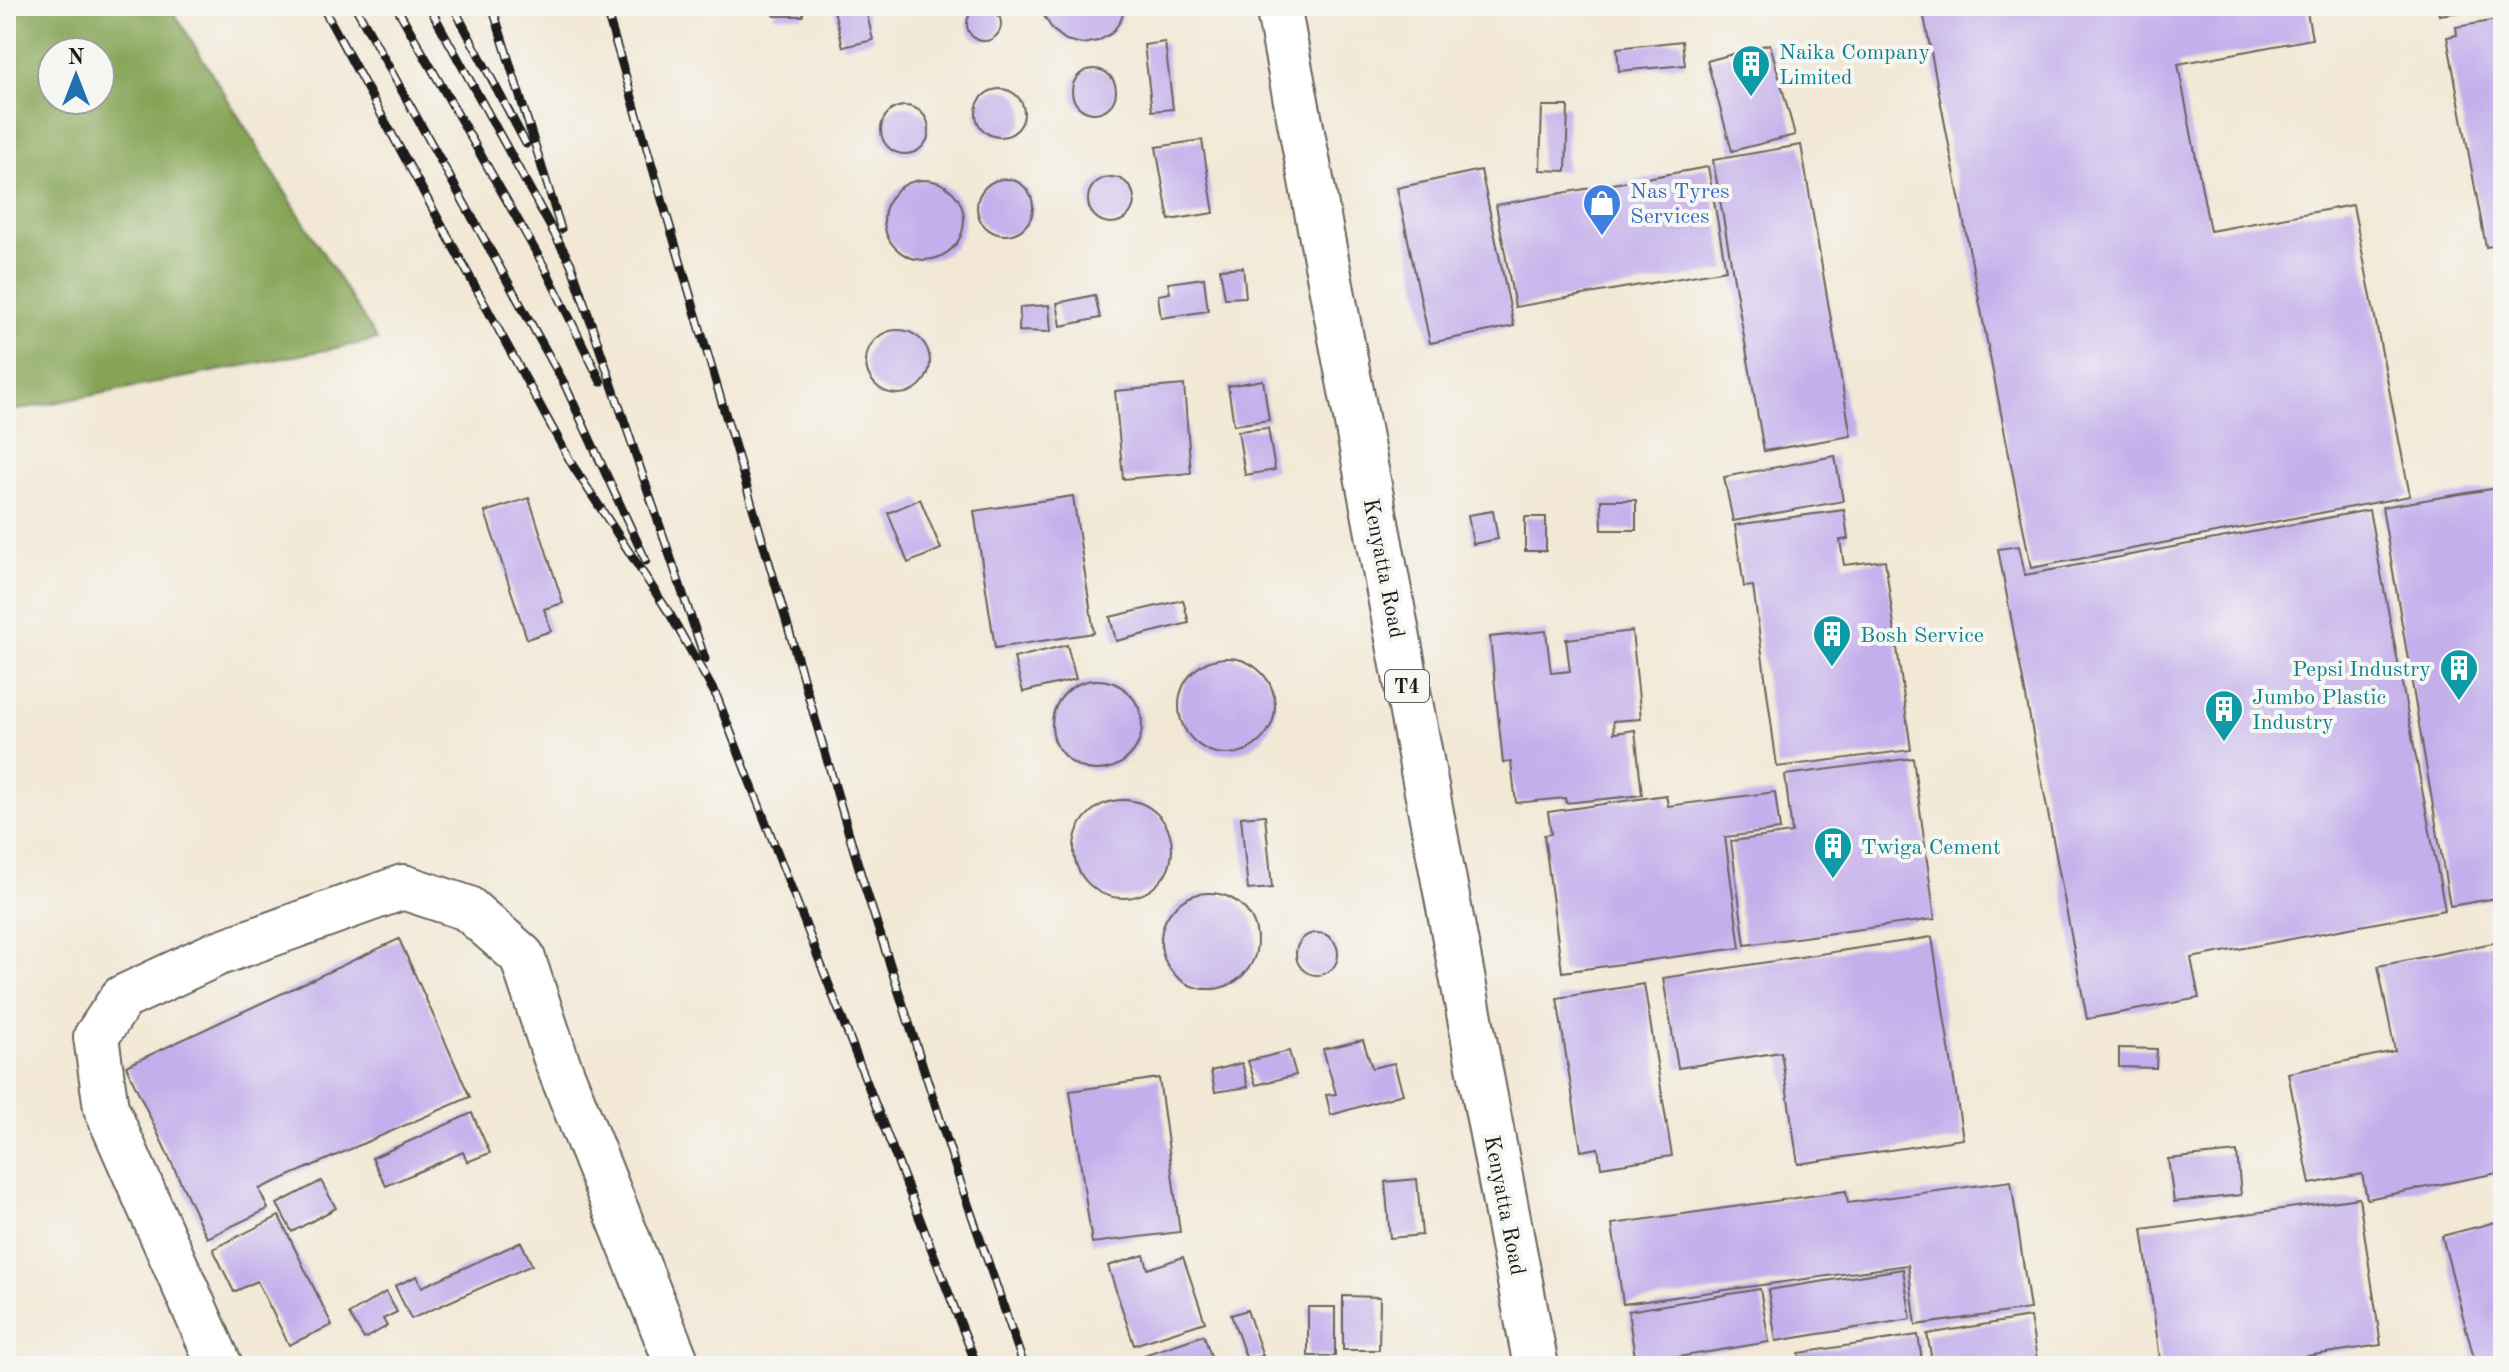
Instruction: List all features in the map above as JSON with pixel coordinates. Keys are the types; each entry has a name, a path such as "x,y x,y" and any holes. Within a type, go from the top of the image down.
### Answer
{"main road":[{"name":"Kenyatta Road","path":"1278,6 1536,1366"},
{"path":"220,1366 106,1108 96,1037 122,998 216,954 403,887 467,908 522,956 556,1059 678,1366"}],"green space":[{"path":"6,6 170,6 377,340 6,412"}],"building":[{"path":"774,6 803,6 803,16 774,16"},
{"path":"833,6 865,6 873,40 843,47"},
{"path":"1043,6 1125,6 1121,20 1112,33 1098,41 1082,44 1066,40 1053,30 1044,16"},
{"path":"1922,6 2306,6 2312,39 2178,64 2210,231 2353,205 2410,496 2031,568"},
{"path":"2438,6 2489,6 2489,8 2439,15"},
{"path":"984,7 996,12 1001,24 996,36 984,41 972,36 967,24 972,12"},
{"path":"2503,19 2503,244 2486,247 2447,37 2457,35 2456,27"},
{"path":"1682,41 1685,65 1619,71 1617,48"},
{"path":"1165,42 1173,109 1152,111 1144,45"},
{"name":"Naika Company Limited","path":"1770,44 1795,135 1732,151 1707,61"},
{"path":"1094,69 1110,75 1116,91 1110,107 1094,113 1078,107 1072,91 1078,75"},
{"path":"1000,89 1017,96 1024,113 1017,130 1000,137 983,130 976,113 983,96"},
{"path":"905,106 922,113 929,130 922,147 905,154 888,147 881,130 888,113"},
{"path":"1542,106 1568,106 1566,171 1540,170"},
{"path":"1202,140 1214,213 1169,220 1156,147"},
{"path":"1801,145 1851,436 1764,451 1713,160"},
{"path":"1708,167 1726,270 1515,307 1496,205"},
{"path":"1481,170 1514,326 1430,343 1397,188"},
{"path":"1111,177 1120,178 1127,184 1133,191 1133,209 1127,216 1120,222 1111,223 1102,222 1095,216 1089,209 1088,200 1089,191 1095,184 1102,178"},
{"path":"1005,179 1024,188 1033,207 1024,226 1005,235 986,226 977,207 986,188"},
{"path":"916,180 932,180 953,191 964,212 964,228 953,249 932,260 916,260 902,254 890,242 884,228 884,212 890,198 902,186"},
{"path":"1243,267 1246,297 1225,298 1220,269"},
{"path":"1204,278 1208,311 1161,318 1158,295 1170,293 1168,283"},
{"path":"1095,295 1100,318 1061,326 1057,303"},
{"path":"1049,305 1051,332 1019,331 1020,307"},
{"path":"892,330 904,330 921,339 928,350 928,374 921,385 904,394 892,394 880,389 871,380 866,368 866,356 871,344 880,335"},
{"path":"1263,380 1269,420 1234,425 1228,386"},
{"path":"1184,385 1191,473 1123,479 1115,391"},
{"path":"1268,428 1275,470 1245,475 1238,431"},
{"path":"1835,456 1843,501 1733,521 1724,477"},
{"name":"Pepsi Industry","path":"2503,487 2503,897 2450,906 2382,507"},
{"path":"1073,496 1094,633 995,648 974,511"},
{"path":"529,498 563,603 544,609 551,631 527,639 485,512"},
{"path":"920,499 941,549 908,563 888,513"},
{"path":"1601,500 1636,500 1636,530 1602,530"},
{"name":"Bosh Service","path":"1844,510 1848,539 1840,540 1844,565 1885,560 1911,750 1777,767 1753,586 1744,587 1735,525"},
{"name":"Jumbo Plastic Industry","path":"2369,510 2445,910 2191,958 2199,998 2087,1019 1998,549 2019,546 2025,575"},
{"path":"1493,511 1498,539 1473,544 1468,515"},
{"path":"1525,517 1546,517 1546,551 1525,551"},
{"path":"1183,600 1189,623 1116,641 1110,617"},
{"path":"1546,631 1551,673 1570,671 1566,639 1632,631 1641,719 1613,721 1614,733 1635,730 1642,795 1566,803 1565,798 1516,803 1511,762 1503,763 1490,637"},
{"path":"1067,645 1076,679 1023,692 1014,658"},
{"path":"1227,658 1245,662 1261,672 1271,688 1275,706 1271,724 1261,740 1245,750 1227,754 1209,750 1193,740 1183,724 1179,706 1183,688 1193,672 1209,662"},
{"path":"1097,680 1114,683 1129,693 1139,708 1142,725 1139,742 1129,757 1114,767 1097,770 1080,767 1065,757 1055,742 1052,725 1055,708 1065,693 1080,683"},
{"name":"Twiga Cement","path":"1913,758 1935,919 1745,945 1731,841 1792,833 1785,775"},
{"path":"1775,792 1780,830 1725,837 1740,948 1562,972 1544,835 1551,834 1548,812 1666,795 1668,806"},
{"path":"1123,800 1142,804 1158,814 1168,830 1172,849 1168,868 1158,884 1142,894 1123,898 1104,894 1088,884 1078,868 1074,849 1078,830 1088,814 1104,804"},
{"path":"1265,815 1272,888 1248,890 1241,817"},
{"path":"1209,893 1227,897 1243,907 1253,923 1257,941 1253,959 1243,975 1227,985 1209,989 1191,985 1175,975 1165,959 1161,941 1165,923 1175,907 1191,897"},
{"path":"1317,933 1332,939 1338,954 1332,969 1317,975 1302,969 1296,954 1302,939"},
{"path":"1932,937 1963,1139 1798,1164 1781,1052 1678,1068 1663,978"},
{"path":"399,939 470,1097 259,1189 268,1209 207,1238 126,1066"},
{"path":"2503,941 2503,1172 2367,1199 2362,1174 2310,1184 2288,1073 2395,1051 2378,966"},
{"path":"1644,984 1672,1156 1601,1167 1598,1148 1581,1151 1557,998"},
{"path":"1363,1040 1372,1068 1394,1063 1403,1094 1331,1115 1326,1095 1336,1094 1323,1049"},
{"path":"2119,1048 2157,1049 2156,1068 2119,1067"},
{"path":"1289,1051 1296,1075 1256,1085 1248,1061"},
{"path":"1242,1063 1248,1087 1215,1092 1211,1071"},
{"path":"1159,1078 1180,1232 1092,1243 1070,1091"},
{"path":"472,1113 490,1153 467,1162 463,1152 386,1186 372,1158"},
{"path":"2237,1152 2241,1195 2174,1202 2168,1159"},
{"path":"1417,1179 1422,1235 1390,1238 1385,1182"},
{"path":"321,1181 336,1208 292,1232 277,1204"},
{"path":"2011,1181 2030,1309 1916,1325 1908,1265 1623,1304 1612,1224 1846,1191 1848,1203"},
{"path":"2359,1198 2381,1345 2239,1366 2161,1366 2142,1229"},
{"path":"279,1216 332,1325 289,1345 257,1281 234,1292 213,1249"},
{"path":"2503,1220 2503,1366 2476,1366 2442,1236"},
{"path":"521,1242 532,1265 411,1319 395,1286 417,1276 422,1287"},
{"path":"1144,1255 1148,1269 1183,1257 1205,1322 1134,1345 1108,1266"},
{"path":"1903,1269 1911,1319 1776,1341 1768,1290"},
{"path":"1760,1289 1769,1342 1636,1364 1628,1311"},
{"path":"386,1292 397,1312 383,1319 387,1326 364,1339 349,1314"},
{"path":"1343,1296 1380,1297 1379,1350 1343,1350"},
{"path":"1308,1307 1335,1307 1335,1356 1308,1356"},
{"path":"1247,1310 1263,1356 1247,1360 1231,1315"},
{"path":"2030,1317 2038,1366 1933,1366 1927,1334"},
{"path":"1204,1335 1214,1366 1147,1366 1144,1355"},
{"path":"1918,1335 1923,1366 1801,1366 1799,1353"},
{"path":"1769,1359 1770,1366 1732,1366 1732,1364"},
{"path":"2384,1361 2385,1366 2356,1366 2356,1364"}],"railway":[{"path":"322,6 573,466 671,616 717,697 977,1366"},
{"path":"355,6 565,385 646,561"},
{"path":"396,6 544,266 601,382"},
{"path":"429,6 571,264 705,659"},
{"path":"453,6 526,144"},
{"path":"492,6 561,229"},
{"path":"605,6 862,878 960,1181 1024,1366"}],"place":[{"name":"Naika Company Limited","path":"1751,98"},
{"name":"Nas Tyres Services","path":"1602,237"},
{"name":"Bosh Service","path":"1832,668"},
{"name":"Pepsi Industry","path":"2459,702"},
{"name":"Jumbo Plastic Industry","path":"2224,743"},
{"name":"Twiga Cement","path":"1833,880"}]}
